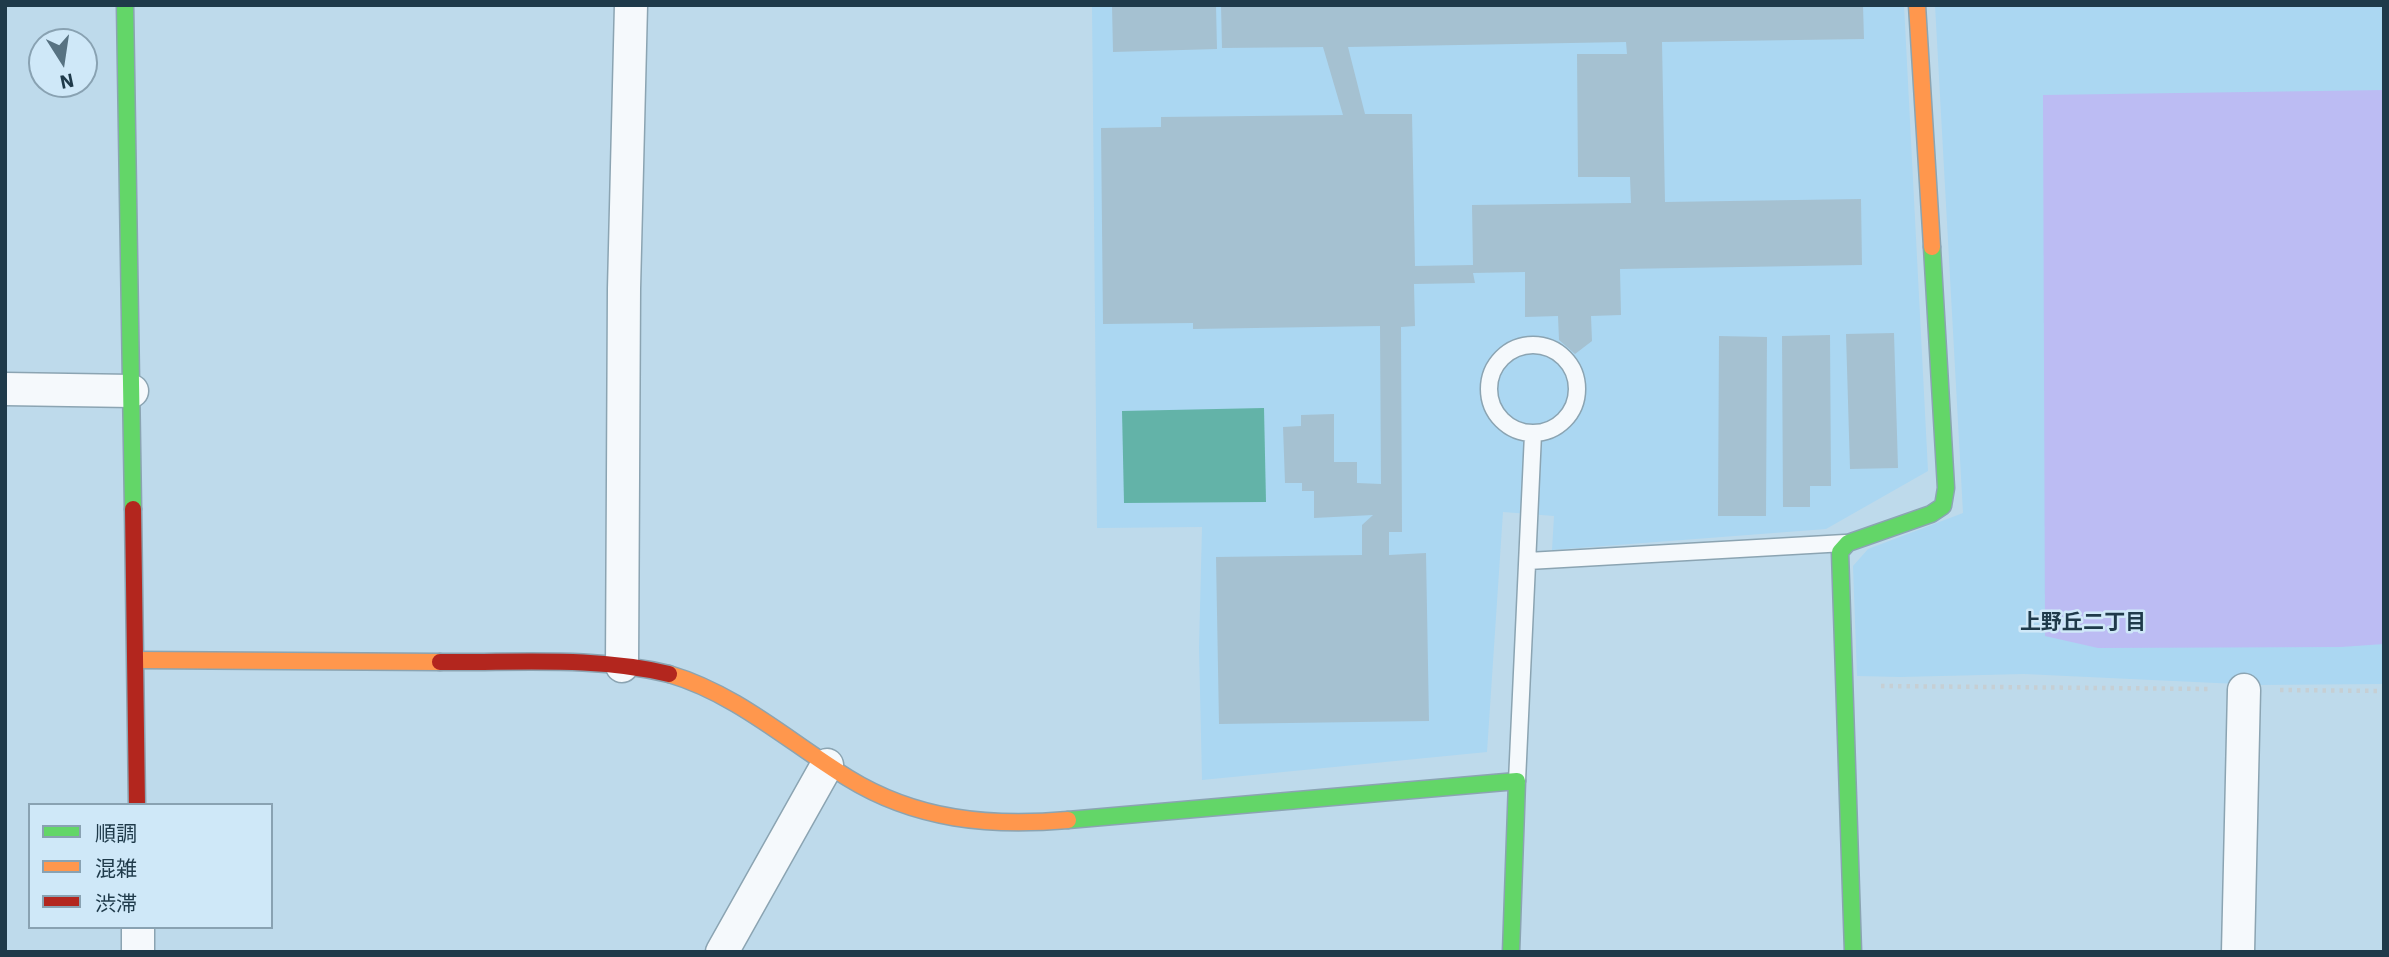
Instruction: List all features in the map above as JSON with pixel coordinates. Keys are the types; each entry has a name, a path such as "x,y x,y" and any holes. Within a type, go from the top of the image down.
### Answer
{"street":[{"path":"125,5 137,803"},
{"path":"622,666 624,289 631,5"},
{"path":"1853,952 1840,552 1847,543 1931,514 1943,506 1946,488 1917,5"},
{"path":"5,389 132,391"},
{"path":"136,660 570,663 622,666 691,681 725,696 827,765 887,799 946,819 986,825 1025,824 1517,780 1511,952"},
{"path":"2238,952 2244,690"},
{"path":"722,952 827,765"},
{"path":"138,929 138,952"}],"lane":[{"path":"1530,345 1545,346 1558,352 1568,361 1578,388 1576,401 1565,420 1548,431 1534,434 1518,432 1494,413 1489,399 1488,383 1493,368 1503,356 1515,348 1530,345"},
{"path":"1517,780 1534,434"},
{"path":"1528,561 1847,543"}],"path":[{"path":"1844,685 2384,691"}],"shaded area":[{"path":"1092,5 1904,5 1928,471 1826,529 1552,550 1554,516 1503,512 1487,752 1202,780 1199,648 1202,527 1097,528"},
{"path":"1935,5 2384,5 2384,684 2259,685 2024,674 1857,676 1853,566 1868,549 1963,513"},
{"path":"2384,90 2384,644 2341,647 2098,648 2045,636 2043,95"},
{"path":"1264,408 1266,502 1124,503 1122,411"}],"building":[{"path":"1112,5 1216,5 1217,49 1113,52"},
{"path":"1221,5 1863,5 1864,39 1662,42 1665,202 1861,199 1862,265 1620,269 1621,315 1591,316 1592,341 1575,354 1559,340 1558,316 1525,317 1525,272 1473,273 1475,283 1414,284 1415,326 1401,327 1402,532 1389,532 1389,555 1426,553 1429,721 1219,724 1216,557 1362,555 1362,525 1373,515 1314,518 1314,491 1302,491 1302,483 1285,483 1283,427 1301,426 1301,415 1334,414 1334,462 1357,462 1357,483 1381,484 1380,326 1193,329 1193,323 1103,324 1101,128 1161,127 1161,117 1343,115 1323,47 1222,48","holes":["1626,42 1627,54 1577,54 1578,177 1630,177 1631,203 1472,205 1473,265 1415,266 1412,114 1365,114 1348,47"]},
{"path":"1894,333 1898,468 1850,469 1846,334"},
{"path":"1830,335 1831,486 1810,486 1810,507 1783,507 1782,336"},
{"path":"1719,336 1767,337 1766,516 1718,516"}],"traffic: fast":[{"path":"125,5 133,509"},
{"path":"1853,952 1840,552 1848,543 1931,514 1943,506 1946,488 1932,247"},
{"path":"1068,820 1517,781 1511,952"}],"traffic: slow":[{"path":"1917,5 1932,247"},
{"path":"136,660 440,662"},
{"path":"669,674 740,706 848,778 900,803 927,812 982,821 1068,820"}],"traffic: jam":[{"path":"133,509 137,803"},
{"path":"440,662 584,663 641,668 669,674"}],"district":[{"name":"上野丘二丁目","path":"2083,623"}]}
